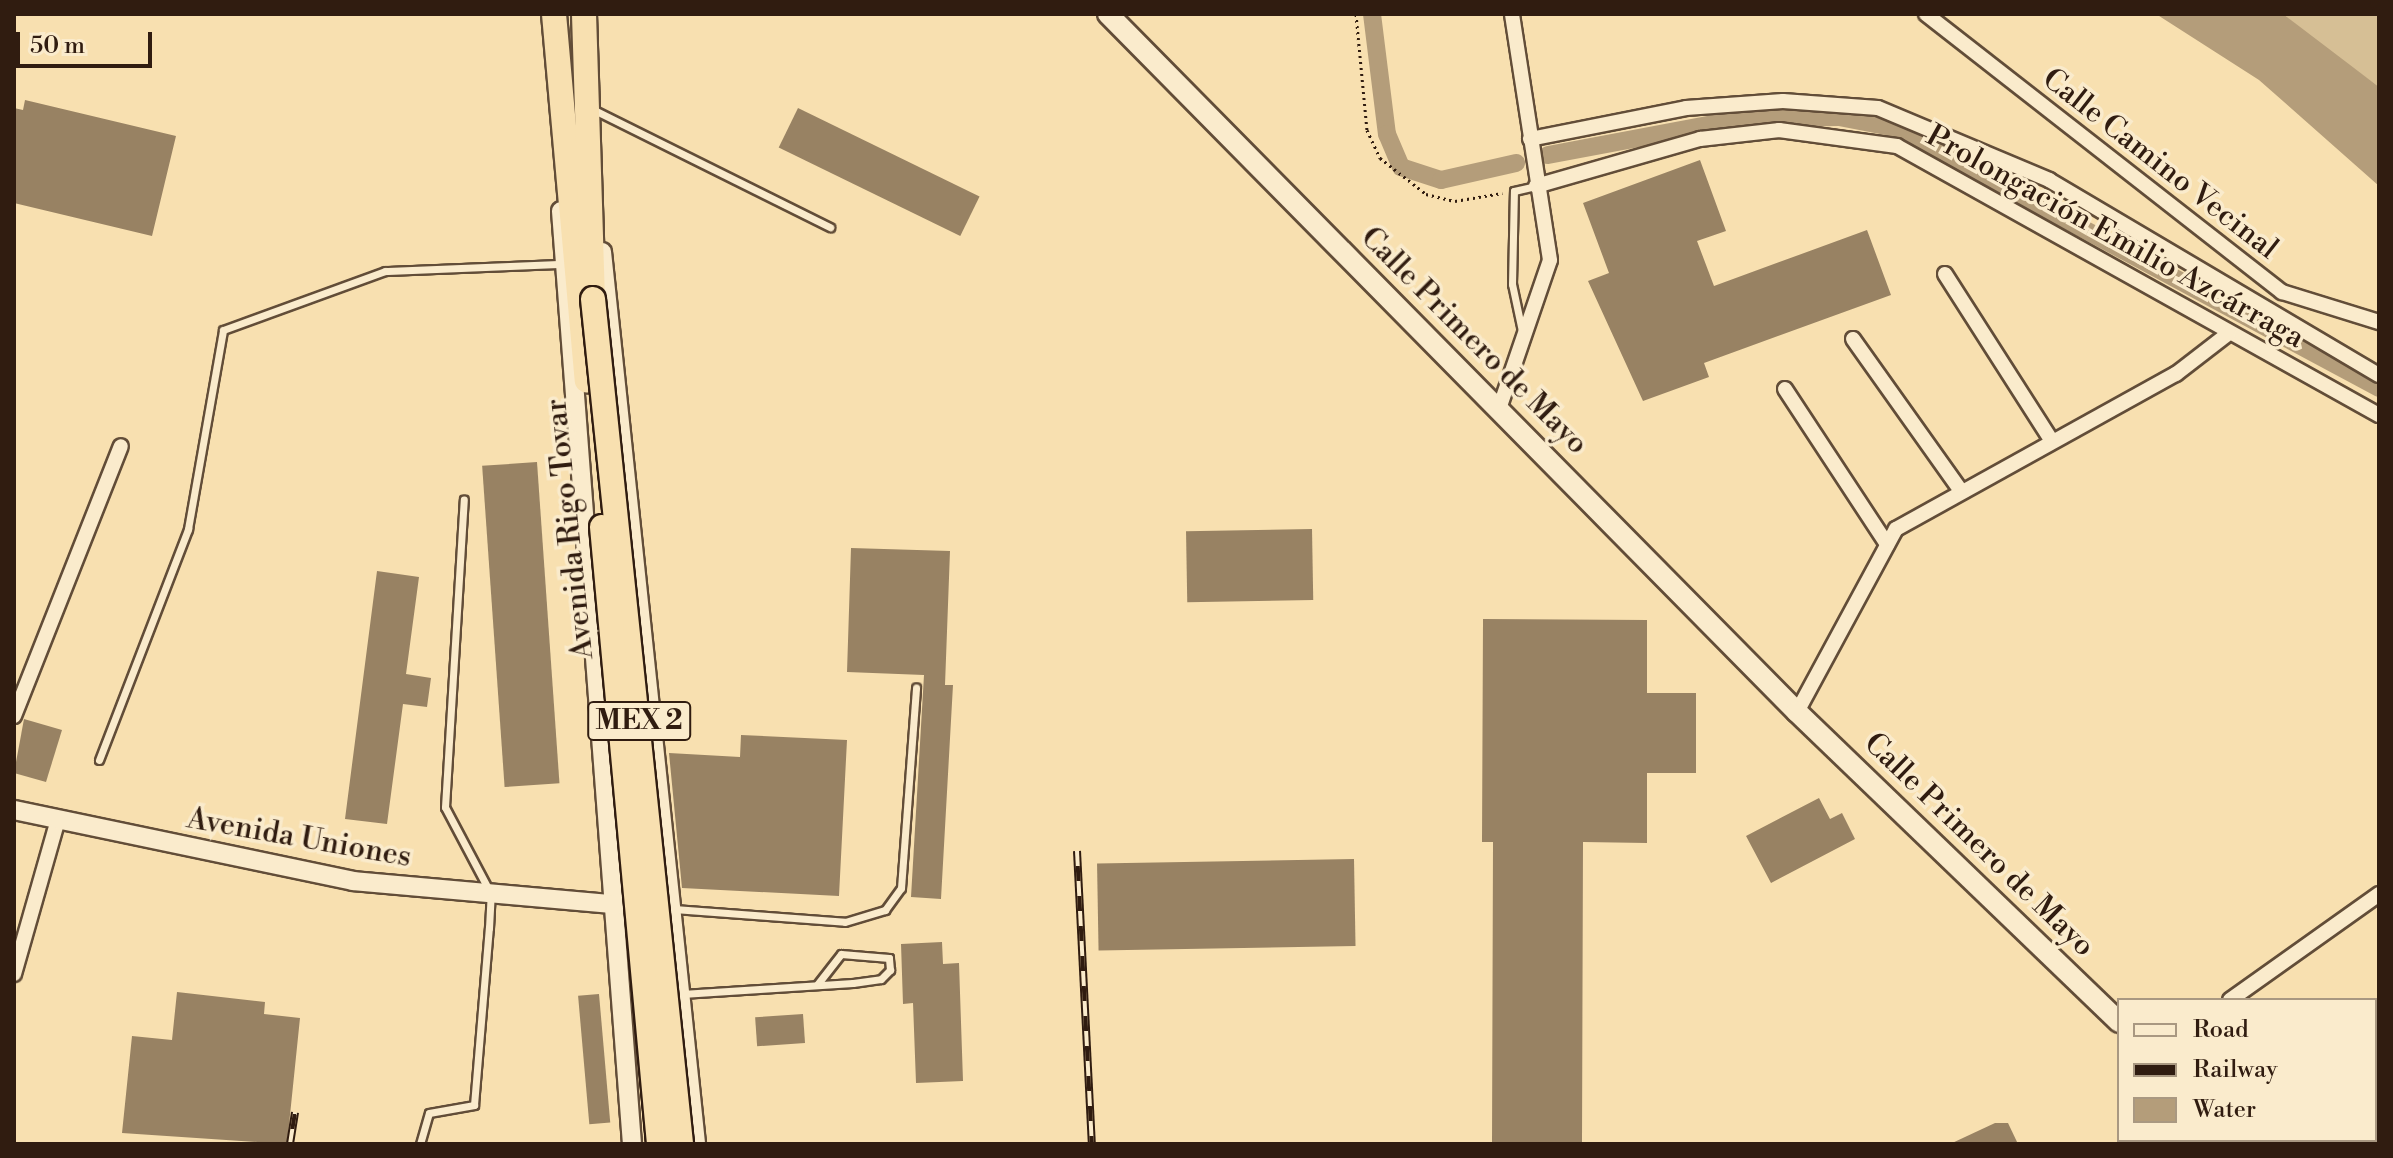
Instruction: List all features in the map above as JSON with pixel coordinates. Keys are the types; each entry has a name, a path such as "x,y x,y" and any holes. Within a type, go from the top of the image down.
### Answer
{"highway":[{"name":"Avenida Rigo Tovar","path":"554,14 559,100 659,1144"},
{"name":"Avenida Rigo Tovar","path":"584,14 594,146 593,299 681,1144"}],"main road":[{"name":"Calle Primero de Mayo","path":"1108,14 1797,712 2117,1020"}],"street":[{"path":"1499,409 1525,341 1550,260 1551,233 1536,186 1512,14"},
{"name":"Calle Camino Vecinal","path":"1926,14 2282,292 2379,322"},
{"name":"Avenida Rigo Tovar","path":"559,100 561,264 610,904 632,1144"},
{"path":"1530,139 1686,108 1783,101 1878,108 2049,180 2379,375"},
{"name":"Prolongación Emilio Azcárraga","path":"1536,186 1700,139 1779,130 1897,146 2023,210 2229,333 2379,415"},
{"name":"Avenida Rigo Tovar","path":"594,146 696,1144"},
{"path":"1945,274 2052,441"},
{"path":"1797,712 1887,544 1910,518 1959,488 2176,374 2229,333"},
{"path":"1853,339 1959,488"},
{"path":"1785,389 1887,544"},
{"path":"14,716 121,446"},
{"name":"Avenida Uniones","path":"14,810 309,875 674,909"},
{"path":"14,974 58,820"},
{"path":"607,862 616,878 644,885 661,875 667,849"},
{"path":"2233,998 2379,894"}],"lane":[{"path":"591,109 830,227"},
{"path":"1525,341 1512,284 1514,191 1536,186"},
{"path":"99,760 188,529 223,330 385,271 561,264"},
{"path":"420,1144 429,1113 474,1105 491,894 445,807 464,500"},
{"path":"674,909 845,922 885,910 901,888 916,688"},
{"path":"682,994 817,985 881,979 890,970 889,958 841,954 817,985"}],"path":[{"path":"1356,14 1367,130 1380,158 1426,194 1455,201 1514,191"}],"shaded area":[{"path":"2283,14 2379,14 2379,87 2321,45"}],"water":[{"path":"2156,14 2283,14 2379,87 2379,186 2259,80"}],"building":[{"path":"25,100 176,136 152,236 14,203 14,108 23,110"},
{"path":"798,108 980,197 960,236 779,148"},
{"path":"1700,160 1726,231 1697,241 1714,286 1867,230 1891,295 1704,363 1709,377 1643,401 1588,281 1609,273 1583,203"},
{"path":"537,462 559,783 505,787 482,466"},
{"path":"1312,529 1313,600 1187,602 1186,531"},
{"path":"851,548 950,551 945,685 953,685 941,899 911,897 924,675 847,672"},
{"path":"377,571 419,577 406,674 431,678 427,707 403,704 387,824 345,819"},
{"path":"1483,619 1647,620 1647,693 1696,693 1696,773 1647,773 1647,843 1583,842 1582,1144 1492,1144 1493,842 1482,842"},
{"path":"24,719 62,730 46,782 14,773"},
{"path":"741,735 847,740 839,896 682,888 669,753 740,757"},
{"path":"1819,798 1830,819 1842,813 1855,839 1771,883 1746,836"},
{"path":"1354,859 1356,946 1099,950 1097,863"},
{"path":"942,942 943,964 959,963 963,1081 916,1083 913,1003 903,1004 901,944"},
{"path":"177,992 265,1002 264,1014 300,1018 287,1144 122,1133 132,1036 172,1040"},
{"path":"599,994 610,1123 589,1124 578,996"},
{"path":"803,1014 805,1043 757,1046 755,1017"},
{"path":"1995,1123 2008,1123 2018,1144 1950,1144"}],"waterway":[{"path":"1372,14 1387,134 1401,167 1441,180 1516,163"},
{"path":"1548,155 1745,118 1839,117 1896,128 2379,388"}],"railway":[{"path":"1077,851 1092,1144"},
{"path":"290,1144 295,1112"}]}
